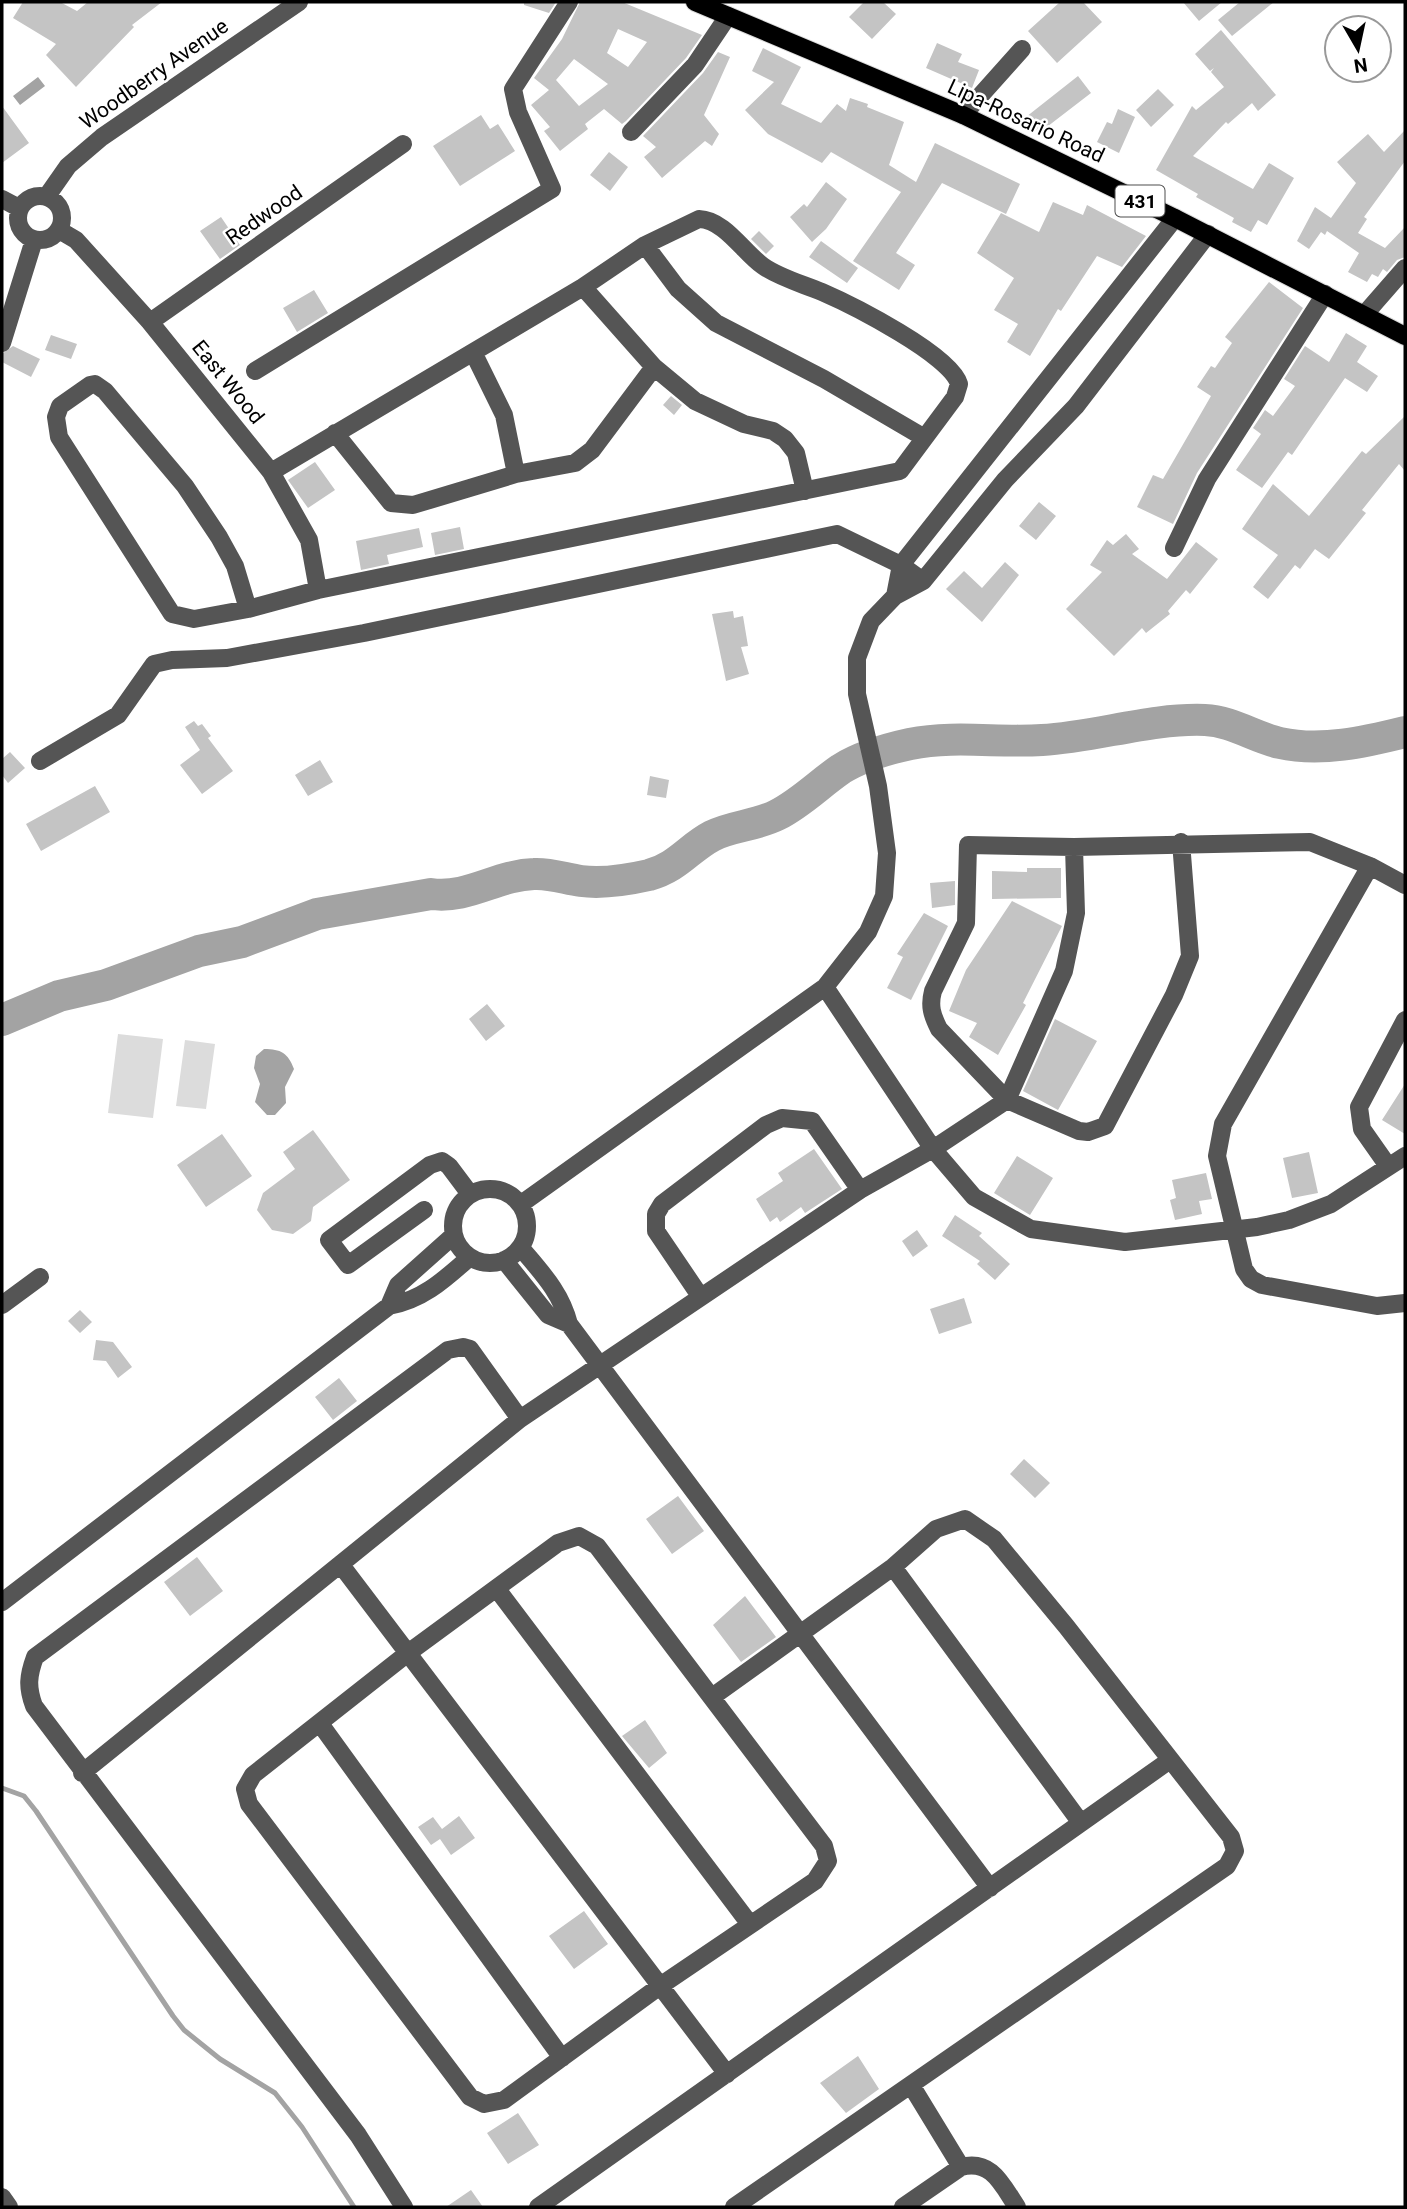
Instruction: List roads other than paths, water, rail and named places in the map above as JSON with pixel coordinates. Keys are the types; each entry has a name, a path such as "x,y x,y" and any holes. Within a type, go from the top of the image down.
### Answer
{"main road":[{"name":"Lipa-Rosario Road","path":"695,2 963,116 1208,234 1405,336"}],"street":[{"name":"Woodberry Avenue","path":"47,196 68,166 102,137 299,2"},
{"path":"255,371 552,189 518,112 513,89 569,2"},
{"path":"631,132 695,65 728,16"},
{"path":"963,116 1022,49"},
{"name":"Redwood","path":"150,322 403,144"},
{"path":"36,195 47,196 61,210 62,220 59,230 43,240 34,240 19,227 19,208 26,199 36,195"},
{"path":"2,199 19,208"},
{"path":"895,596 901,565 1175,218"},
{"path":"248,609 235,566 219,537 185,486 105,391 95,384 90,385 60,405 56,417 59,437 172,614 194,619 248,609 318,590 900,471 958,392 957,376 948,365 844,301 762,266 706,219 692,221 645,245 583,286 271,472"},
{"name":"East Wood","path":"59,230 76,240 150,322 271,472 309,540 318,590"},
{"path":"521,1204 824,987 868,932 884,896 887,853 878,786 856,694 857,659 871,621 895,596 923,581 1005,480 1076,406 1208,234"},
{"path":"2,343 34,240"},
{"path":"645,245 678,289 716,323 824,379 923,437"},
{"path":"1364,315 1405,268"},
{"path":"583,286 654,368 695,401 744,424 773,431 785,439 796,453 805,491"},
{"path":"1174,548 1207,479 1325,294"},
{"path":"473,352 504,415 516,474"},
{"path":"335,433 386,499 399,506 413,505 516,474 575,463 592,450 654,368"},
{"path":"1012,426 1037,446"},
{"path":"40,761 118,715 154,664 163,662 227,657 364,633 837,534 901,565 923,581"},
{"path":"1181,842 1190,956 1174,995 1105,1126 1088,1132 1079,1130 1007,1100 939,1028 932,1015 930,1001 933,991 966,923 968,845 1074,847 1181,842 1310,842 1370,866 1405,886"},
{"path":"82,1773 520,1419 860,1190 933,1149 1007,1100 1064,971 1076,912 1074,847"},
{"path":"1370,866 1223,1124 1217,1156 1233,1230 1244,1269 1251,1279 1262,1285 1377,1306 1405,1303"},
{"path":"824,987 933,1149 974,1197 1031,1230 1125,1242 1233,1230 1289,1220 1331,1204 1405,1156"},
{"path":"1388,1166 1362,1129 1359,1107 1405,1020"},
{"path":"700,1296 656,1230 656,1214 662,1204 766,1125 782,1118 812,1121 860,1190"},
{"path":"424,1210 348,1265 330,1240 430,1165 442,1161 449,1166 470,1194"},
{"path":"492,1188 503,1190 521,1204 528,1226 521,1248 504,1260 481,1262 470,1257 454,1235 455,1212 470,1194 492,1188"},
{"path":"381,1202 400,1227"},
{"path":"390,1306 398,1285 454,1235"},
{"path":"521,1248 564,1303 569,1324 990,1888"},
{"path":"2,1602 390,1306 409,1303 429,1292 470,1257"},
{"path":"504,1260 548,1315 569,1324"},
{"path":"2,1305 40,1276"},
{"path":"404,2207 358,2135 82,1773 34,1706 28,1687 36,1657 448,1350 463,1347 470,1349 520,1419"},
{"path":"712,1697 893,1567 944,1525 965,1519 981,1528 1066,1626 1231,1837 1234,1851 1227,1866 734,2207"},
{"path":"579,1536 588,1539 597,1546 712,1697 827,1854 823,1872 816,1881 749,1923 504,2100 484,2104 470,2097 249,1804 245,1789 253,1775 321,1725 408,1653 558,1543 579,1536"},
{"path":"341,1565 727,2074"},
{"path":"893,1567 1082,1823"},
{"path":"497,1589 749,1923"},
{"path":"321,1725 562,2058"},
{"path":"538,2207 1170,1760"},
{"path":"911,2085 961,2167"},
{"path":"903,2207 961,2167 972,2164 992,2171 1017,2207"},
{"path":"2,2197 9,2207"}],"waterway":[{"path":"2,1020 59,996 106,985 199,951 242,942 317,914 431,894 458,893 521,875 546,874 598,882 624,880 659,872 712,836 769,819 786,810 849,764 910,744 943,740 1042,740 1184,720 1215,721 1296,746 1359,742 1405,732"},
{"path":"2,1788 24,1796 36,1811 184,2030 220,2059 275,2093 302,2127 354,2207"}]}
